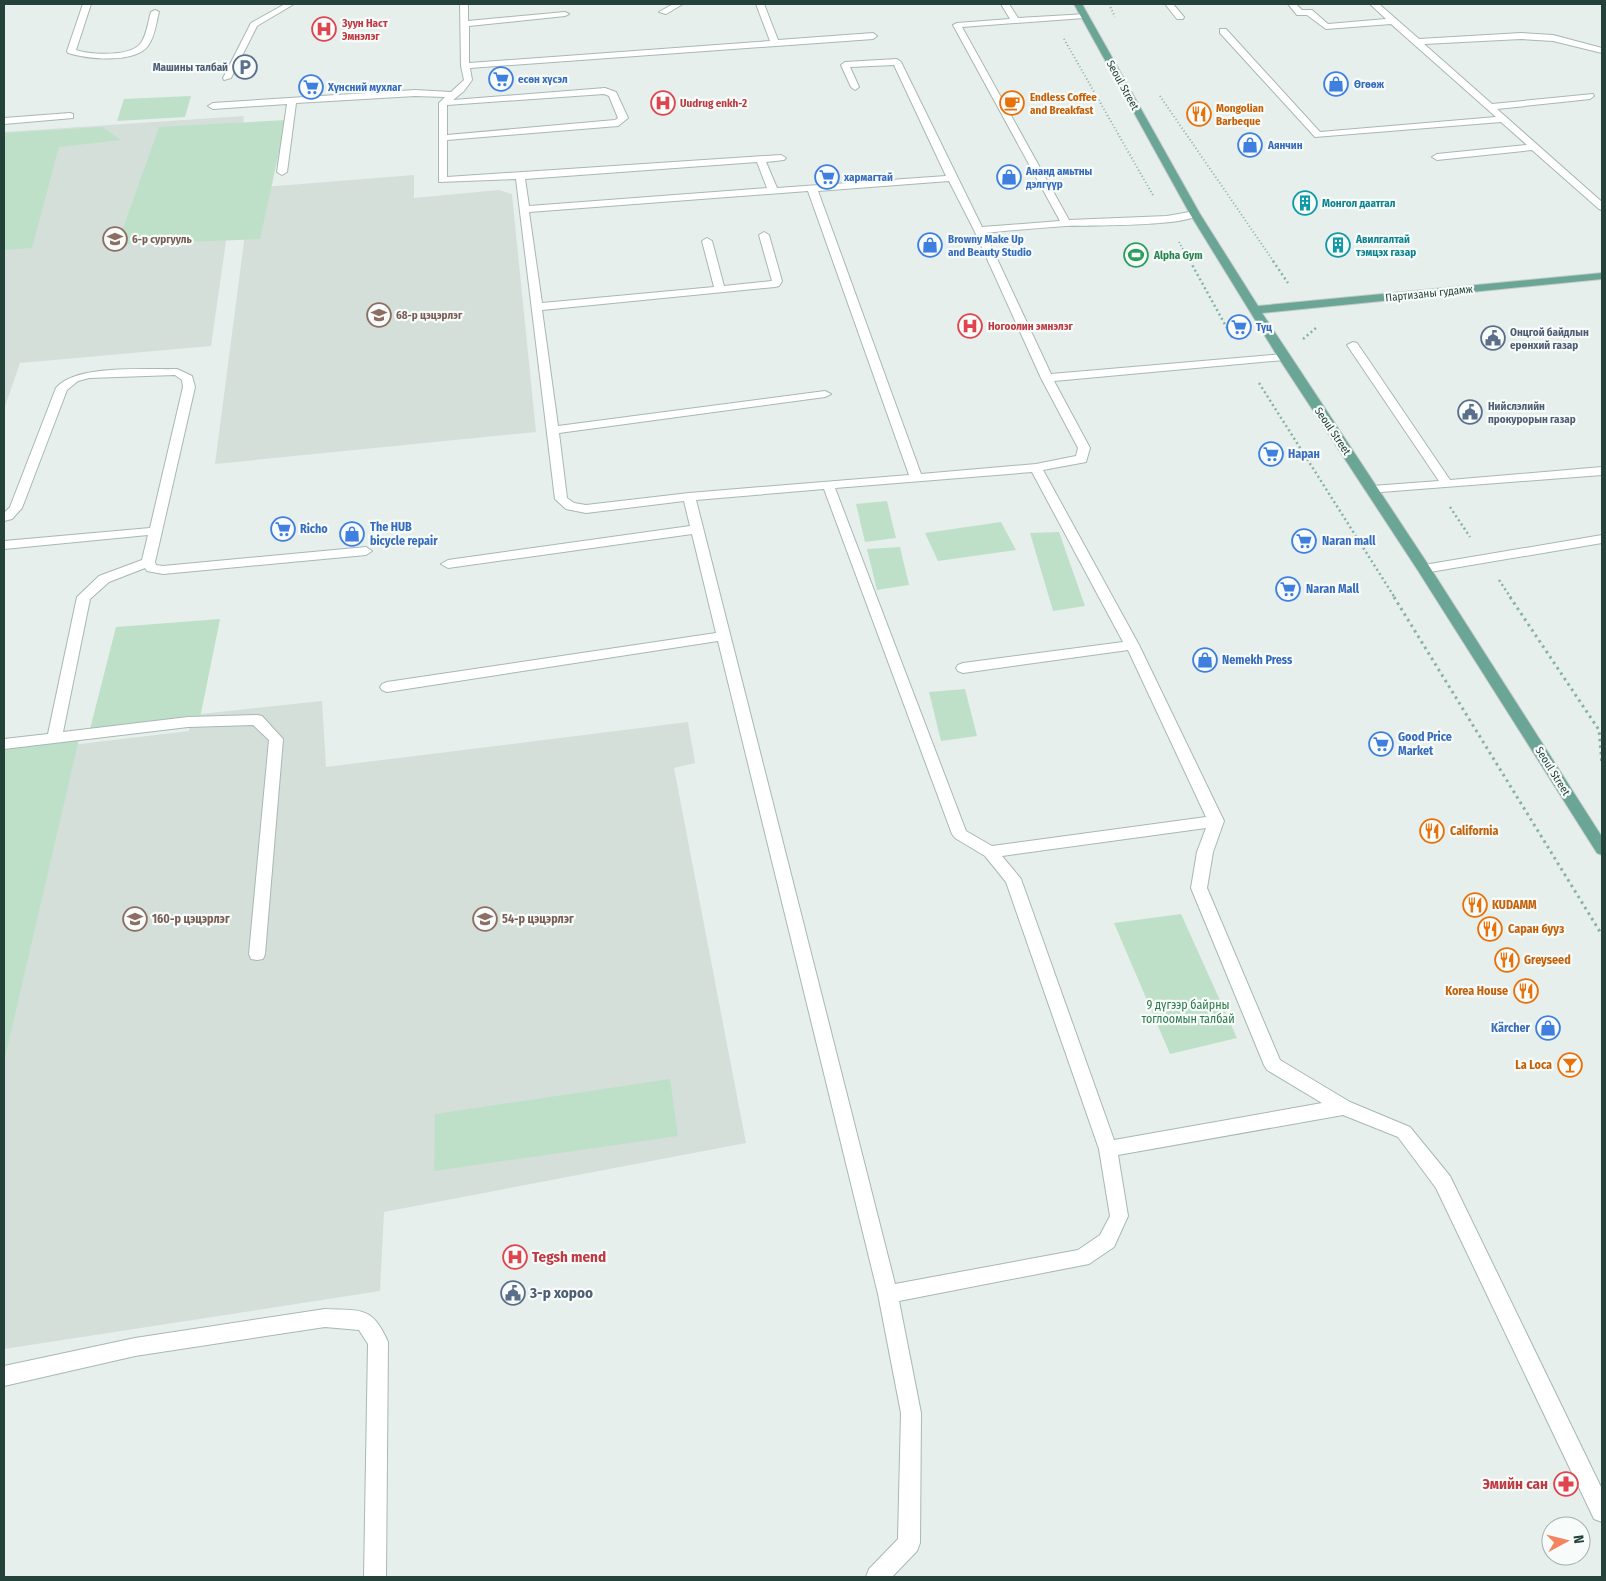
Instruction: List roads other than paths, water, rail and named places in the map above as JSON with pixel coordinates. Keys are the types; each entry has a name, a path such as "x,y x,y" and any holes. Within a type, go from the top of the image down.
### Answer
{"main road":[{"name":"Seoul Street","path":"1078,4 1195,214 1284,357 1424,569 1602,849"},
{"name":"Партизаны гудамж","path":"1255,310 1602,276"}],"street":[{"path":"87,4 71,51 88,56 137,51 145,44 155,12"},
{"path":"227,78 254,25 290,4"},
{"path":"443,103 454,95 468,80 465,66 464,4"},
{"path":"663,12 679,4"},
{"path":"760,4 775,43"},
{"path":"1005,4 1016,21"},
{"path":"1169,4 1180,17"},
{"path":"1292,4 1300,13 1310,12 1326,27 1394,21"},
{"path":"1374,4 1602,207"},
{"path":"464,24 565,14"},
{"path":"1066,223 957,25 1084,16"},
{"path":"1223,31 1318,135 1504,119"},
{"path":"465,66 873,36"},
{"path":"1418,42 1521,36 1553,38 1602,50"},
{"path":"520,176 561,499 570,506 586,509 828,485 1036,468 1082,459 1084,448 1047,378 979,230 897,62 845,65 855,87"},
{"path":"443,103 605,91 613,94 623,118 618,122 443,138"},
{"path":"213,106 415,93 454,95"},
{"path":"1490,107 1590,96"},
{"path":"282,172 292,101"},
{"path":"443,103 442,180 781,158"},
{"path":"4,121 70,116"},
{"path":"1437,156 1534,147"},
{"path":"761,160 773,191"},
{"path":"525,209 952,178"},
{"path":"812,188 916,478"},
{"path":"979,230 1167,218 1195,214"},
{"path":"537,308 775,284 777,281 764,235"},
{"path":"708,240 720,290"},
{"path":"1353,345 1447,484"},
{"path":"1047,378 1284,357"},
{"path":"4,517 8,516 16,508 62,388 74,379 88,375 177,372 188,378 189,387 154,531 148,562 152,568 163,570 366,550"},
{"path":"552,430 825,394"},
{"path":"1036,468 1132,645 1216,821 1205,852 1199,888 1273,1066 1344,1107 1404,1132 1443,1182 1602,1511"},
{"path":"1372,490 1602,472"},
{"path":"828,485 960,834 990,852 1013,879 1108,1149 1119,1216 1107,1241 1082,1258 888,1294"},
{"path":"689,498 888,1294 911,1414 909,1543 876,1577"},
{"path":"448,564 698,529"},
{"path":"4,545 154,531"},
{"path":"1424,569 1484,557 1602,539"},
{"path":"54,738 84,597 104,579 148,562"},
{"path":"387,686 724,636"},
{"path":"963,668 1132,645"},
{"path":"4,744 188,722 257,720 276,739 257,954"},
{"path":"990,852 1216,821"},
{"path":"1108,1149 1344,1107"},
{"path":"4,1376 135,1346 325,1318 364,1321 378,1342 375,1577"}],"place":[{"name":"Зуун Наст Эмнэлэг","path":"324,29"},
{"name":"Машины талбай","path":"245,67"},
{"name":"есөн хүсэл","path":"501,79"},
{"name":"Өгөөж","path":"1336,84"},
{"name":"Хүнсний мухлаг","path":"311,87"},
{"name":"Uudrug enkh-2","path":"663,103"},
{"name":"Endless Coffee and Breakfast","path":"1012,103"},
{"name":"Mongolian Barbeque","path":"1199,114"},
{"name":"Аянчин","path":"1250,145"},
{"name":"хармагтай","path":"827,177"},
{"name":"Ананд амьтны дэлгүүр","path":"1009,177"},
{"name":"Монгол даатгал","path":"1305,203"},
{"name":"6-р сургууль","path":"115,239"},
{"name":"Browny Make Up and Beauty Studio","path":"930,245"},
{"name":"Авилгалтай тэмцэх газар","path":"1338,245"},
{"name":"Alpha Gym","path":"1136,255"},
{"name":"68-р цэцэрлэг","path":"379,315"},
{"name":"Ногоолин эмнэлэг","path":"970,326"},
{"name":"Түц","path":"1239,327"},
{"name":"Онцгой байдлын ерөнхий газар","path":"1493,338"},
{"name":"Нийслэлийн прокурорын газар","path":"1470,412"},
{"name":"Наран","path":"1271,454"},
{"name":"Richo","path":"283,529"},
{"name":"The HUB bicycle repair","path":"352,534"},
{"name":"Naran mall","path":"1304,541"},
{"name":"Naran Mall","path":"1288,589"},
{"name":"Nemekh Press","path":"1205,660"},
{"name":"Good Price Market","path":"1381,744"},
{"name":"California","path":"1432,831"},
{"name":"KUDAMM","path":"1475,905"},
{"name":"160-р цэцэрлэг","path":"135,919"},
{"name":"54-р цэцэрлэг","path":"485,919"},
{"name":"Саран бууз","path":"1490,929"},
{"name":"Greyseed","path":"1507,960"},
{"name":"Korea House","path":"1526,991"},
{"name":"Kärcher","path":"1548,1028"},
{"name":"La Loca","path":"1570,1065"},
{"name":"Tegsh mend","path":"515,1257"},
{"name":"3-р хороо","path":"513,1293"},
{"name":"Эмийн сан","path":"1566,1484"}],"park label":[{"name":"9 дүгээр байрны тоглоомын талбай","path":"1188,1012"}]}
